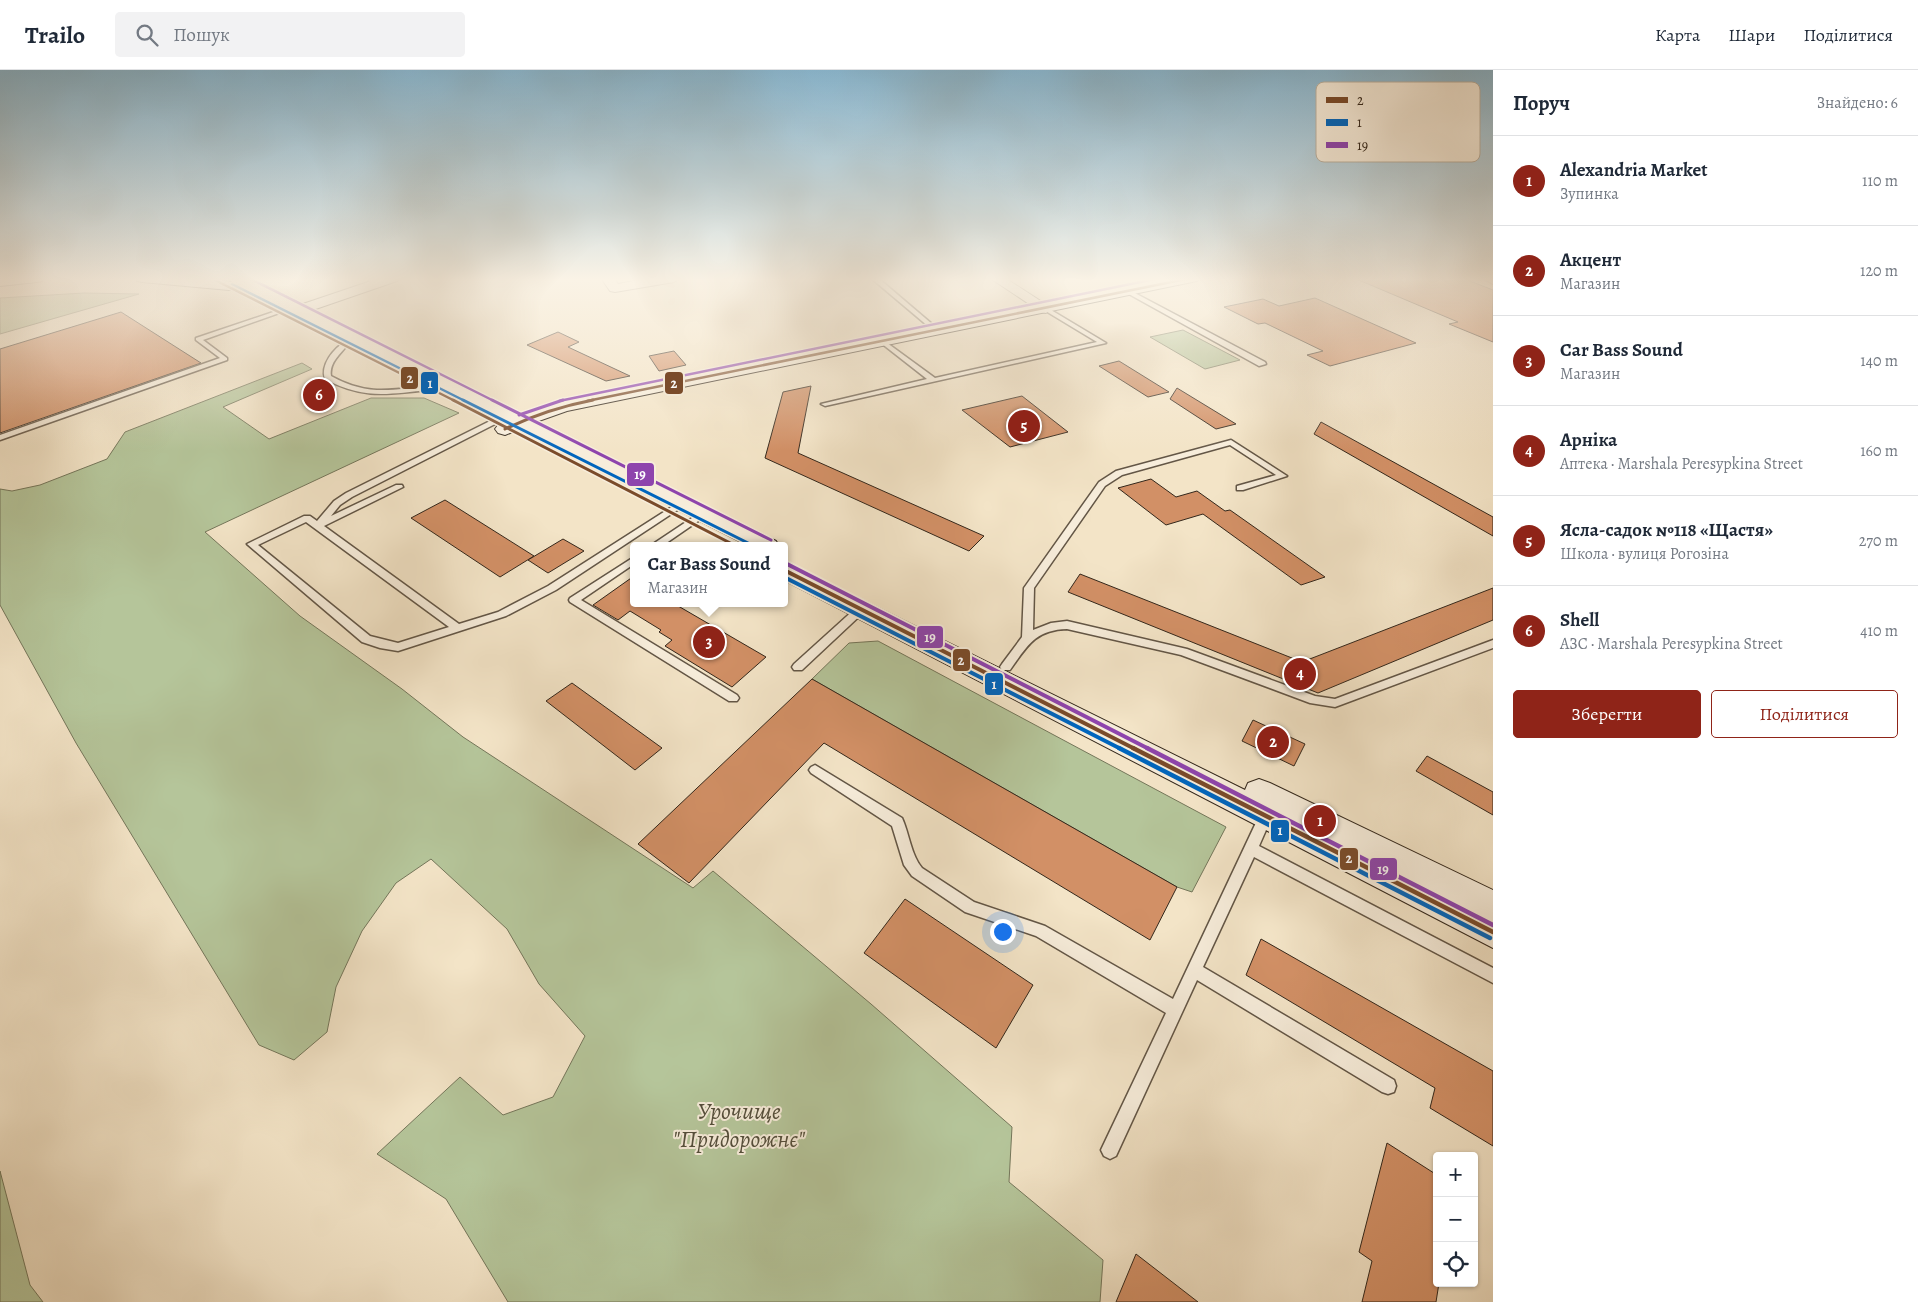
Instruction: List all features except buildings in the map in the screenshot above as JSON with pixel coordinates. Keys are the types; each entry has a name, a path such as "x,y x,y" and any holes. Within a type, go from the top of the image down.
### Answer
{"main road":[{"path":"331,335 429,388 507,424 563,406 915,335"},
{"path":"339,335 507,424 687,513 758,542"},
{"path":"687,513 730,542"},
{"path":"788,556 1006,667 1270,808 1493,932"},
{"path":"788,572 1270,808 1493,907"}],"lane":[{"path":"0,438 225,360 198,339 209,335"},
{"path":"825,404 1103,344 1089,335"},
{"path":"1209,335 1262,364"},
{"path":"883,342 933,380"},
{"path":"345,344 326,366 325,371 328,377 350,388 362,391 377,392 429,388"},
{"path":"318,526 337,503 349,495 507,424"},
{"path":"1027,638 1028,588 1102,484 1119,473 1231,442 1283,476 1240,488"},
{"path":"318,526 399,487"},
{"path":"659,542 687,513"},
{"path":"635,542 687,513"},
{"path":"459,629 307,518 252,544 366,639 398,647 459,629 502,614 526,603 630,545"},
{"path":"630,563 574,600 733,698"},
{"path":"798,667 861,609"},
{"path":"1006,667 1027,638 1040,629 1053,625 1067,625 1183,652 1314,700 1335,703 1493,644"},
{"path":"815,770 897,822 902,833 910,866 953,897 982,912 1040,931 1176,1010"},
{"path":"1110,1150 1270,808"},
{"path":"1251,849 1493,976"},
{"path":"1195,970 1388,1086"}],"green space":[{"path":"1193,335 1240,360 1205,369 1150,337"},
{"name":"Урочище \"Придорожнє\"","path":"302,363 312,369 223,407 269,439 371,398 424,398 459,413 205,532 300,616 402,689 463,737 693,888 713,871 871,1004 1012,1127 1009,1182 1103,1260 1100,1302 508,1302 446,1199 377,1154 460,1077 503,1115 553,1097 585,1036 539,984 507,929 431,859 396,883 362,931 336,987 327,1032 294,1060 259,1045 76,743 0,605 0,489 12,491 40,485 107,459 125,432"},
{"path":"878,641 1226,827 1192,892 1177,887 812,679 849,643"},
{"path":"0,1171 30,1285 43,1302 0,1302"}],"transit line":[{"name":"2","path":"328,335 728,542"},
{"name":"1","path":"335,335 746,542"},
{"name":"19","path":"364,335 771,540"},
{"name":"19","path":"519,415 562,400 878,335"},
{"name":"2","path":"505,429 535,415 563,406 909,335"},
{"name":"19","path":"788,565 1493,925"},
{"name":"2","path":"788,572 1493,932"},
{"name":"1","path":"788,579 1490,938"}],"place":[{"name":"Shell","path":"319,395"},
{"name":"Ясла-садок №118 «Щастя»","path":"1024,426"},
{"name":"Car Bass Sound","path":"709,642"},
{"name":"Арніка","path":"1300,674"},
{"name":"Акцент","path":"1273,742"},
{"name":"Alexandria Market","path":"1320,821"}]}
